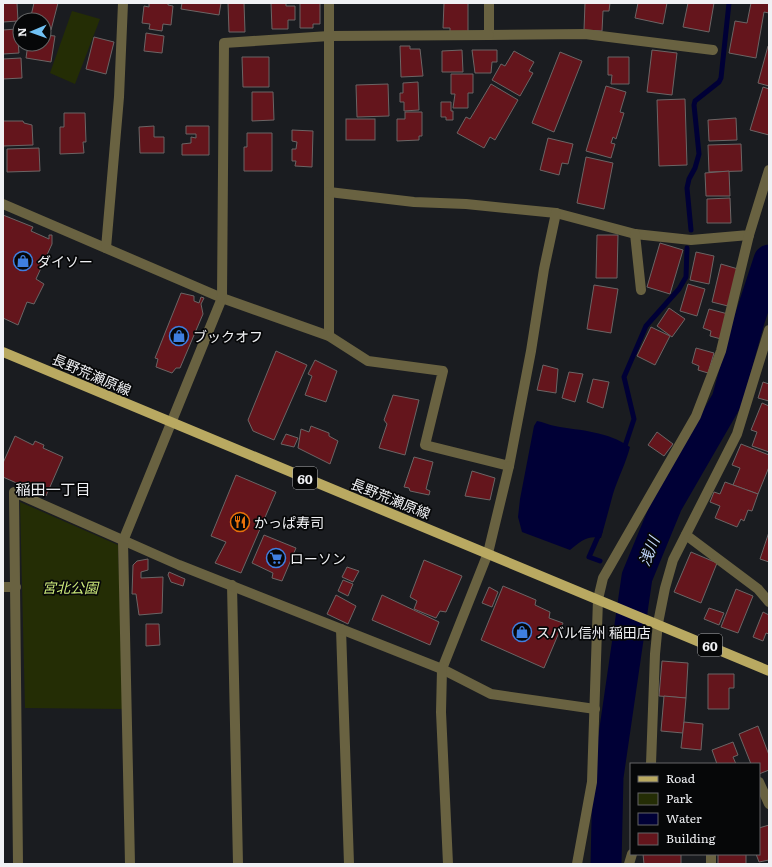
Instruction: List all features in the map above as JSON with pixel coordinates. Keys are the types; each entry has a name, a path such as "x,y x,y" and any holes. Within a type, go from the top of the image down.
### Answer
{"main road":[{"name":"長野荒瀬原線","path":"3,352 170,423 488,553 769,671"}],"street":[{"path":"106,248 120,97 123,3"},
{"path":"329,3 329,336"},
{"path":"489,3 489,35"},
{"path":"130,864 123,541 222,298 224,43 329,36 586,34 713,50"},
{"path":"577,864 592,782 598,599 602,578 696,416 720,351 749,235 769,170"},
{"path":"329,192 414,202 466,204 556,213 635,234 692,240 749,235"},
{"path":"3,204 222,298 329,336 368,361 443,371 425,445 509,466"},
{"path":"448,864 441,712 442,669 488,553 509,466 532,351 544,269 556,213"},
{"path":"635,234 641,290"},
{"path":"651,763 655,654 654,622 674,560 737,434 769,330"},
{"path":"18,864 14,492 123,541 442,669 491,694 595,709"},
{"path":"686,535 758,589 769,602"},
{"path":"232,585 238,864"},
{"path":"3,587 16,587"},
{"path":"341,629 349,864"},
{"path":"760,784 769,804"}],"green space":[{"path":"72,11 100,19 75,84 50,73"},
{"name":"宮北公園","path":"20,502 118,545 123,709 25,708"}],"water":[{"path":"537,421 553,426 603,435 630,447 613,494 601,538 588,538 570,550 522,532 518,517 520,499 534,426"}],"building":[{"path":"3,3 17,3 18,12 12,12 12,21 3,22"},
{"path":"34,3 58,3 52,26 52,12 32,12"},
{"path":"149,3 168,3 168,5 173,6 171,25 163,24 162,31 149,29 150,24 142,23 144,6 149,7"},
{"path":"182,3 221,3 219,15 181,9"},
{"path":"228,3 244,3 245,32 229,32"},
{"path":"271,3 286,3 286,6 295,6 295,20 288,20 288,29 272,29"},
{"path":"300,3 320,3 320,24 313,24 313,28 300,28"},
{"path":"444,3 468,3 468,32 450,32 450,28 443,28"},
{"path":"585,3 610,3 609,11 603,11 602,31 584,30"},
{"path":"638,3 667,3 663,24 635,18"},
{"path":"688,3 714,3 709,32 683,27"},
{"path":"751,3 769,3 769,13 764,12 756,58 729,53 735,21 747,23"},
{"path":"12,29 12,52 19,53 3,54 3,30"},
{"path":"146,33 164,36 162,53 144,51"},
{"path":"52,36 55,36 51,62 26,58 27,52 52,52"},
{"path":"94,37 114,42 106,74 86,69"},
{"path":"400,46 410,46 410,49 420,49 423,76 401,77"},
{"path":"769,46 769,86 758,83"},
{"path":"462,50 463,72 442,72 442,51"},
{"path":"472,50 497,50 497,62 492,62 491,73 475,73"},
{"path":"652,50 677,53 672,95 647,92"},
{"path":"514,51 534,62 529,71 533,73 520,96 492,80 501,64 505,66"},
{"path":"560,52 582,61 554,132 532,123"},
{"path":"242,57 269,57 269,87 243,87"},
{"path":"608,57 629,57 629,84 611,84 612,75 608,75"},
{"path":"21,58 22,78 3,79 3,59"},
{"path":"451,74 473,74 473,93 468,93 468,108 453,108 455,94 451,94"},
{"path":"418,82 419,110 404,111 404,102 400,102 400,93 403,93 403,83"},
{"path":"388,84 389,116 357,117 356,85"},
{"path":"491,84 518,100 495,140 490,137 484,148 457,133 466,117 470,119"},
{"path":"606,86 626,92 620,112 624,113 616,139 613,137 611,143 615,144 611,158 586,151"},
{"path":"763,87 769,89 769,135 750,130"},
{"path":"252,92 273,92 274,120 252,121"},
{"path":"685,99 687,165 659,166 657,100"},
{"path":"441,102 451,102 453,120 446,120 446,117 441,117"},
{"path":"405,112 422,112 422,136 419,136 419,140 397,141 397,119 405,119"},
{"path":"64,113 85,113 86,142 83,142 84,153 60,154 60,127 64,127"},
{"path":"736,118 737,140 709,141 708,120"},
{"path":"346,119 375,119 375,140 346,140"},
{"path":"3,121 23,121 24,123 32,125 33,145 3,146"},
{"path":"154,126 154,137 164,137 164,153 140,153 139,127"},
{"path":"186,126 209,126 209,155 182,155 182,144 191,143 191,137 196,138 196,134 186,134"},
{"path":"292,130 313,131 312,167 295,166 296,161 292,161 292,149 296,149 297,142 292,141"},
{"path":"247,133 272,133 272,171 244,171 244,147 247,147"},
{"path":"548,138 573,144 568,164 562,163 559,175 540,170"},
{"path":"741,144 742,171 709,172 708,145"},
{"path":"39,148 40,171 7,172 7,149"},
{"path":"586,157 613,163 604,209 577,203"},
{"path":"729,171 730,196 706,196 705,173"},
{"path":"730,198 731,223 707,223 707,199"},
{"name":"ダイソー","path":"3,215 33,227 31,231 49,239 49,235 52,235 52,244 36,279 44,284 34,304 27,302 18,325 3,318"},
{"path":"597,235 618,235 617,278 596,278"},
{"path":"660,243 683,250 670,294 647,287"},
{"path":"696,252 714,256 709,284 690,280"},
{"path":"721,264 738,269 728,306 712,302"},
{"path":"688,284 705,289 697,316 680,311"},
{"path":"594,285 618,289 611,333 587,329"},
{"name":"ブックオフ","path":"181,293 194,296 194,301 199,303 201,297 204,298 201,304 203,314 180,368 176,368 172,373 156,367 158,359 155,358"},
{"path":"669,308 685,319 672,337 657,326"},
{"path":"709,309 728,314 721,339 710,336 711,331 703,328"},
{"path":"651,327 670,336 655,365 637,356"},
{"path":"696,348 714,353 708,373 698,370 699,366 692,363"},
{"path":"276,351 307,365 274,440 253,431 248,420"},
{"path":"315,360 337,371 326,402 305,395 312,376 308,374"},
{"path":"543,365 558,369 556,393 537,390"},
{"path":"569,372 583,374 575,402 562,398"},
{"path":"593,379 609,382 603,408 587,402"},
{"path":"763,382 769,384 769,401 758,398"},
{"path":"393,395 419,400 405,455 379,448 387,424 384,420"},
{"path":"762,403 769,406 769,452 752,446 757,432 751,430"},
{"path":"311,426 329,433 329,436 338,441 330,464 298,448 301,429 309,432"},
{"path":"657,432 673,444 664,456 648,445"},
{"path":"286,434 298,438 294,447 281,444"},
{"path":"15,436 33,445 35,441 44,445 43,448 63,457 46,496 3,477 3,463"},
{"path":"741,444 769,455 769,467 758,494 733,485 740,468 732,465"},
{"path":"414,457 433,462 426,489 430,491 429,495 410,491 409,488 404,487"},
{"path":"472,471 495,478 490,500 465,496"},
{"path":"236,475 276,492 241,573 215,563 226,542 211,536"},
{"path":"725,482 758,494 752,511 748,510 744,521 741,519 737,527 715,518 720,506 710,502 714,492 720,494"},
{"path":"769,532 769,562 760,559"},
{"path":"264,535 296,548 282,581 272,578 273,573 252,563"},
{"path":"691,552 717,563 701,603 674,592"},
{"path":"148,559 148,570 141,572 141,578 163,577 162,613 139,615 136,594 132,594 133,565 137,561"},
{"path":"424,560 462,576 446,612 440,611 436,618 414,609 417,601 410,597"},
{"path":"347,567 359,571 353,582 342,577"},
{"path":"169,572 185,579 183,586 171,582 168,575"},
{"path":"343,580 353,584 348,596 338,591"},
{"name":"スバル信州 稲田店","path":"503,586 536,600 535,605 550,612 549,618 563,623 544,668 481,640"},
{"path":"489,587 498,592 492,607 482,603"},
{"path":"736,589 753,596 738,633 721,627"},
{"path":"336,595 356,606 348,624 327,614"},
{"path":"382,595 439,622 430,645 372,620"},
{"path":"709,608 724,613 719,625 704,619"},
{"path":"763,612 769,615 769,634 766,633 763,641 753,637"},
{"path":"146,624 159,624 160,645 146,646"},
{"path":"662,661 688,663 686,698 659,696"},
{"path":"708,674 734,674 734,688 729,688 729,709 708,709"},
{"path":"664,696 686,698 683,733 661,731"},
{"path":"684,722 703,724 701,750 681,748"},
{"path":"758,726 769,755 769,770 760,774 760,763 751,763 739,734"},
{"path":"733,742 738,755 733,757 736,763 717,763 712,750"},
{"path":"769,825 769,860 759,862 756,855 760,855 760,828"},
{"path":"643,855 681,855 681,864 644,864"},
{"path":"718,855 746,855 746,864 718,864"}],"waterway":[{"path":"691,230 687,188 699,154 694,105 695,101 719,82 721,78 729,3"},
{"path":"624,449 634,419 624,377 646,326 679,289 686,277 687,248"},
{"name":"浅川","path":"606,864 608,777 637,577 667,504 727,400 749,321 769,260"},
{"path":"600,532 589,557 600,561"},
{"name":"浅川","path":"629,574 638,576"}],"place":[{"name":"ダイソー","path":"23,261"},
{"name":"ブックオフ","path":"179,336"},
{"name":"かっぱ寿司","path":"240,522"},
{"name":"ローソン","path":"276,558"},
{"name":"スバル信州 稲田店","path":"522,632"}],"district":[{"name":"稲田一丁目","path":"53,488"}]}
